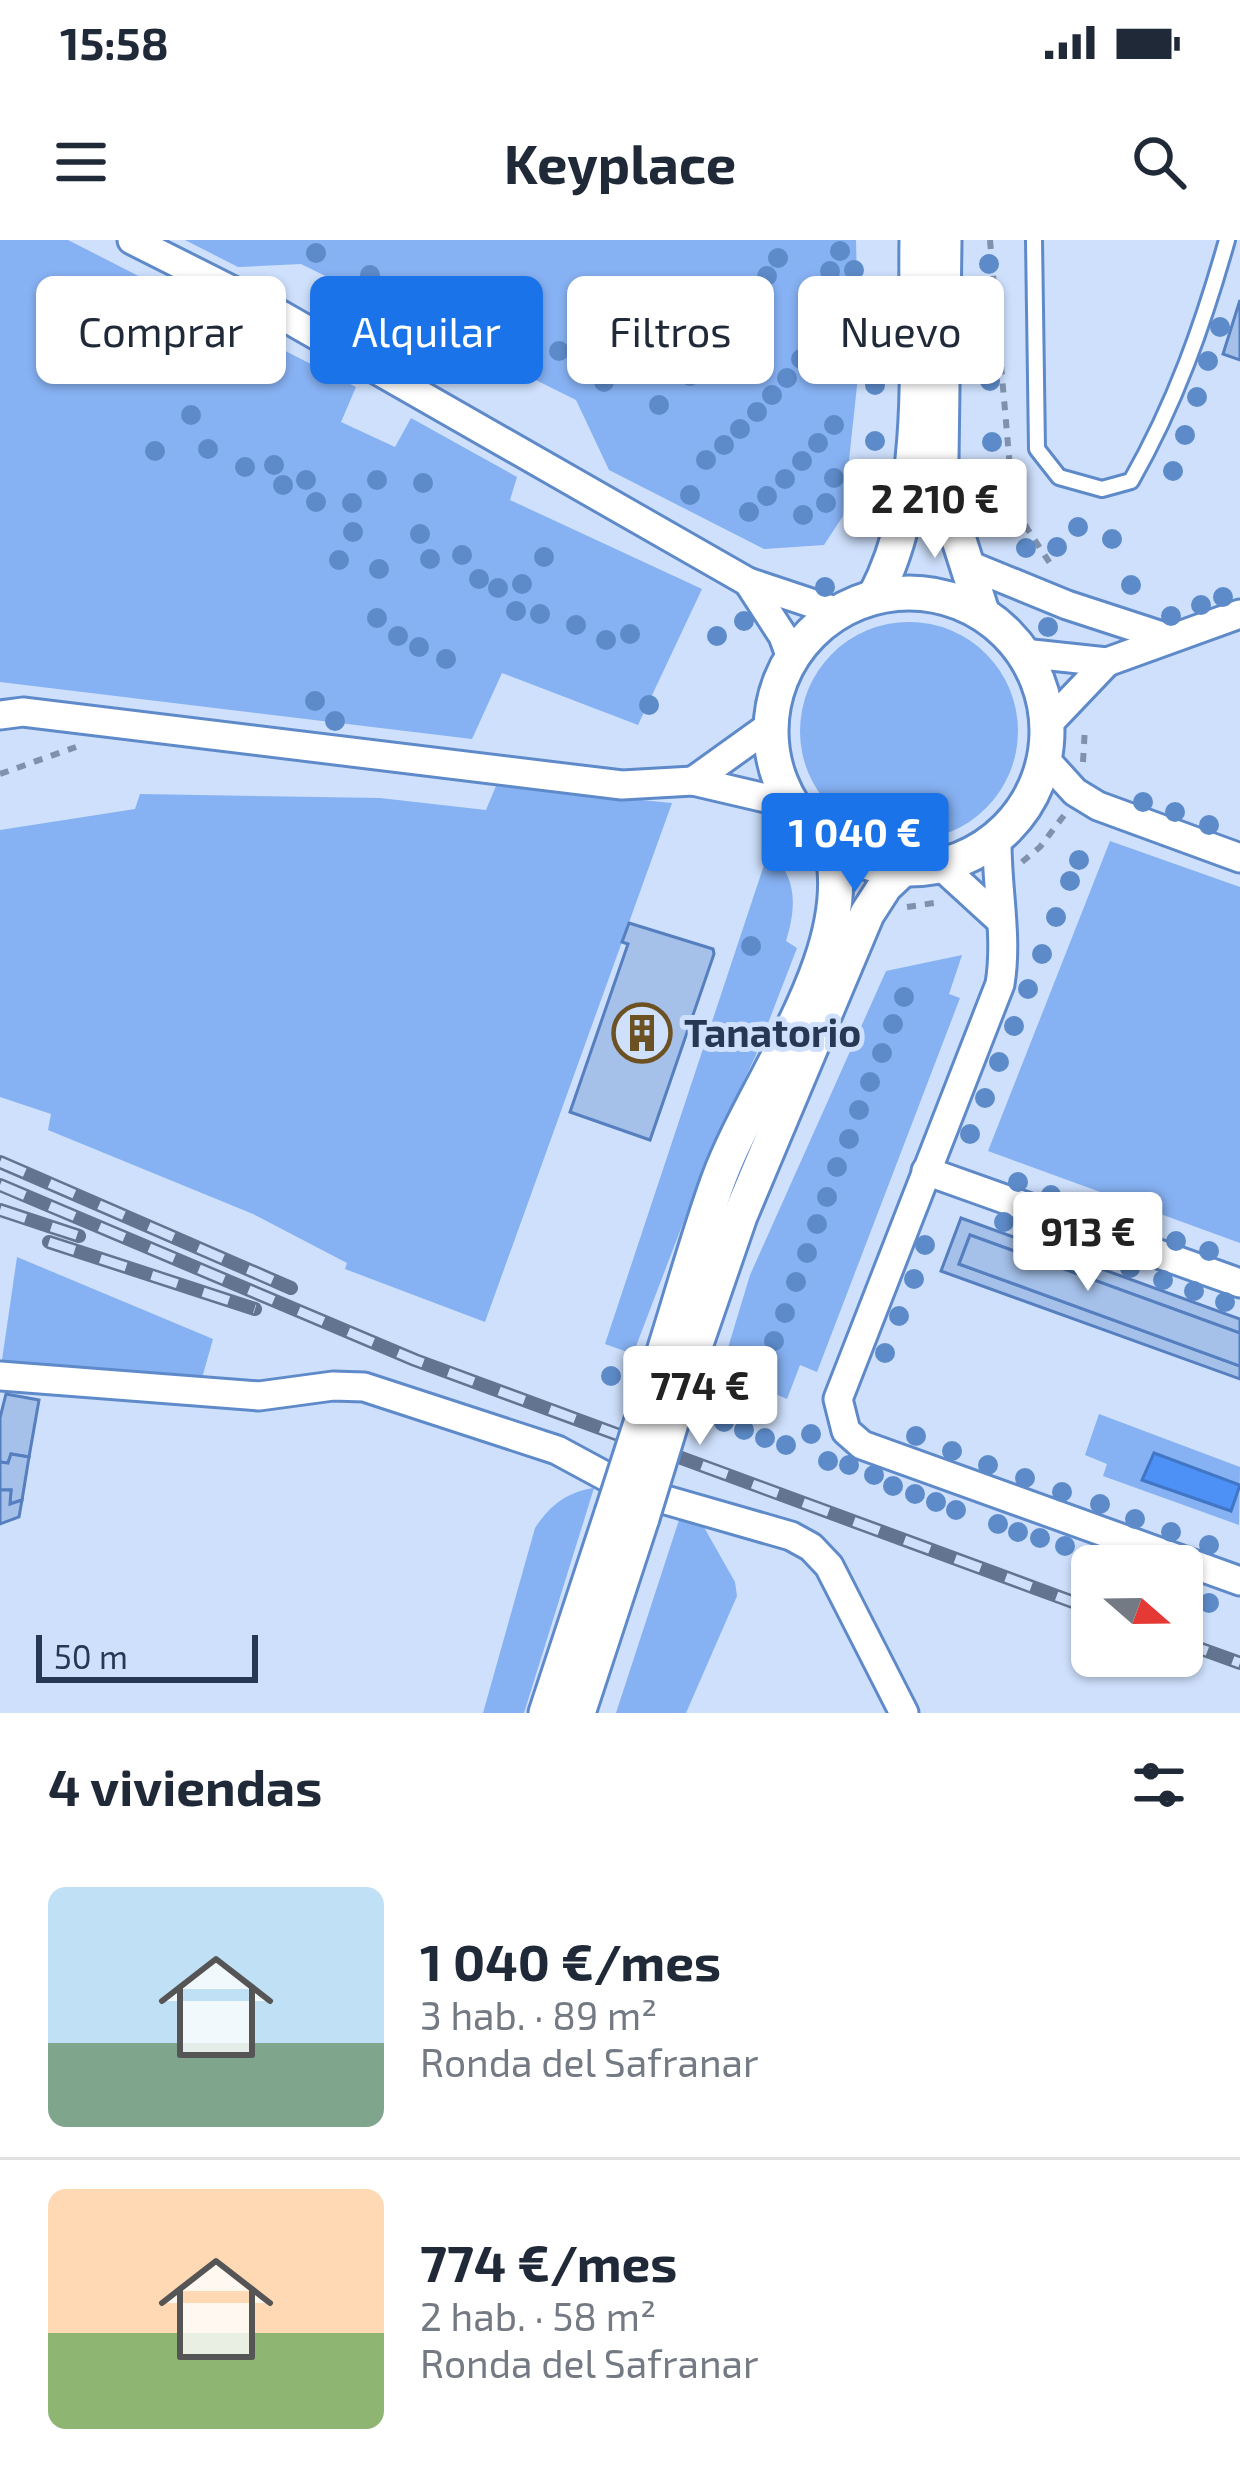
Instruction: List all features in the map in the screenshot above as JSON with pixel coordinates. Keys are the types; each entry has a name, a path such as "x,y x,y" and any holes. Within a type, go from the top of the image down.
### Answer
{"street":[{"path":"132,240 281,315 748,582 838,612"},
{"path":"875,596 905,518 913,466 917,240"},
{"path":"944,240 940,460 950,512 982,613"},
{"path":"969,565 1168,638"},
{"path":"748,582 783,636 791,658"},
{"path":"913,592 952,599 982,613 1024,653 1042,692 1046,741 1035,787 1014,821 997,837 941,866 903,869 865,862 831,846 791,804 776,768 771,725 777,690 791,658 811,633 838,612 875,596 913,592"},
{"path":"1046,741 1083,688 1108,662 1240,614"},
{"path":"1024,653 1108,662"},
{"path":"0,716 23,712 602,783 693,781 791,804"},
{"path":"693,781 771,725"},
{"path":"1046,741 1075,793 1098,806 1240,858"},
{"path":"997,837 985,887 1006,948 1000,984 838,1399 846,1431 862,1444 1240,1581"},
{"path":"578,1713 627,1515 677,1358 718,1181 825,956 837,905 837,867 831,846"},
{"path":"941,866 985,887"},
{"path":"677,1358 867,914 903,869"},
{"path":"926,1171 1240,1283"},
{"path":"0,1376 260,1396 333,1386 364,1387 557,1450 631,1490 790,1536 811,1547 829,1566 904,1713"},
{"path":"546,1713 627,1515"}],"lane":[{"path":"1034,240 1037,448 1059,477 1102,489 1131,481 1160,431 1202,328 1227,240"}],"path":[{"path":"990,240 1012,490 1067,604"},
{"path":"891,916 985,887 1040,847 1075,793 1084,755 1083,688"},
{"path":"0,774 80,746 96,721"}],"shaded area":[{"path":"0,240 68,240 139,276 36,276 36,384 286,384 286,351 310,364 310,384 356,387 341,422 395,447 411,418 517,477 510,500 702,589 638,725 502,673 472,739 0,682"},
{"path":"185,240 856,240 857,276 798,276 798,384 857,384 843,516 824,545 764,549 609,470 576,400 543,384 543,276 325,276 301,264 238,267"},
{"path":"909,622 951,630 986,654 1010,689 1018,731 1010,773 986,808 951,832 909,840 867,832 832,808 808,773 800,731 808,689 832,654 867,630"},
{"path":"496,786 672,803 485,1322 345,1269 347,1263 253,1214 48,1130 51,1114 0,1097 0,830 135,809 140,794 380,798 486,810"},
{"path":"1110,841 1240,887 1240,1243 988,1151"},
{"path":"769,850 790,881 793,904 786,941 797,948 755,1057 711,1150 633,1354 605,1344"},
{"path":"962,955 949,994 960,998 817,1372 800,1365 787,1399 721,1371 750,1275 886,971"},
{"path":"17,1257 213,1339 200,1385 1,1367"},
{"path":"1099,1414 1240,1467 1239,1525 1103,1476 1107,1464 1085,1455"},
{"path":"1154,1453 1240,1485 1231,1511 1142,1480"},
{"path":"594,1488 524,1713 483,1713 535,1528 560,1501"},
{"path":"680,1517 701,1522 735,1582 737,1596 686,1713 616,1713"}],"building":[{"path":"1240,300 1240,360 1223,354"},
{"name":"Tanatorio","path":"629,923 713,949 714,954 650,1140 570,1112 628,944 622,942"},
{"path":"961,1218 1240,1319 1240,1333 970,1235 959,1264 1240,1366 1240,1379 941,1271"},
{"path":"970,1235 1240,1333 1240,1366 959,1264"},
{"path":"6,1394 39,1400 29,1457 11,1454 8,1463 0,1462 0,1418"},
{"path":"11,1454 29,1457 22,1500 10,1504 11,1490 0,1490 0,1462 8,1463"},
{"path":"0,1490 11,1490 10,1504 22,1500 19,1517 0,1524"}],"railway":[{"path":"0,1162 291,1288"},
{"path":"0,1185 415,1360 1071,1601"},
{"path":"0,1210 79,1236"},
{"path":"49,1242 255,1309"},
{"path":"1203,1650 1240,1663"}],"place":[{"name":"Tanatorio","path":"642,1033"}]}
